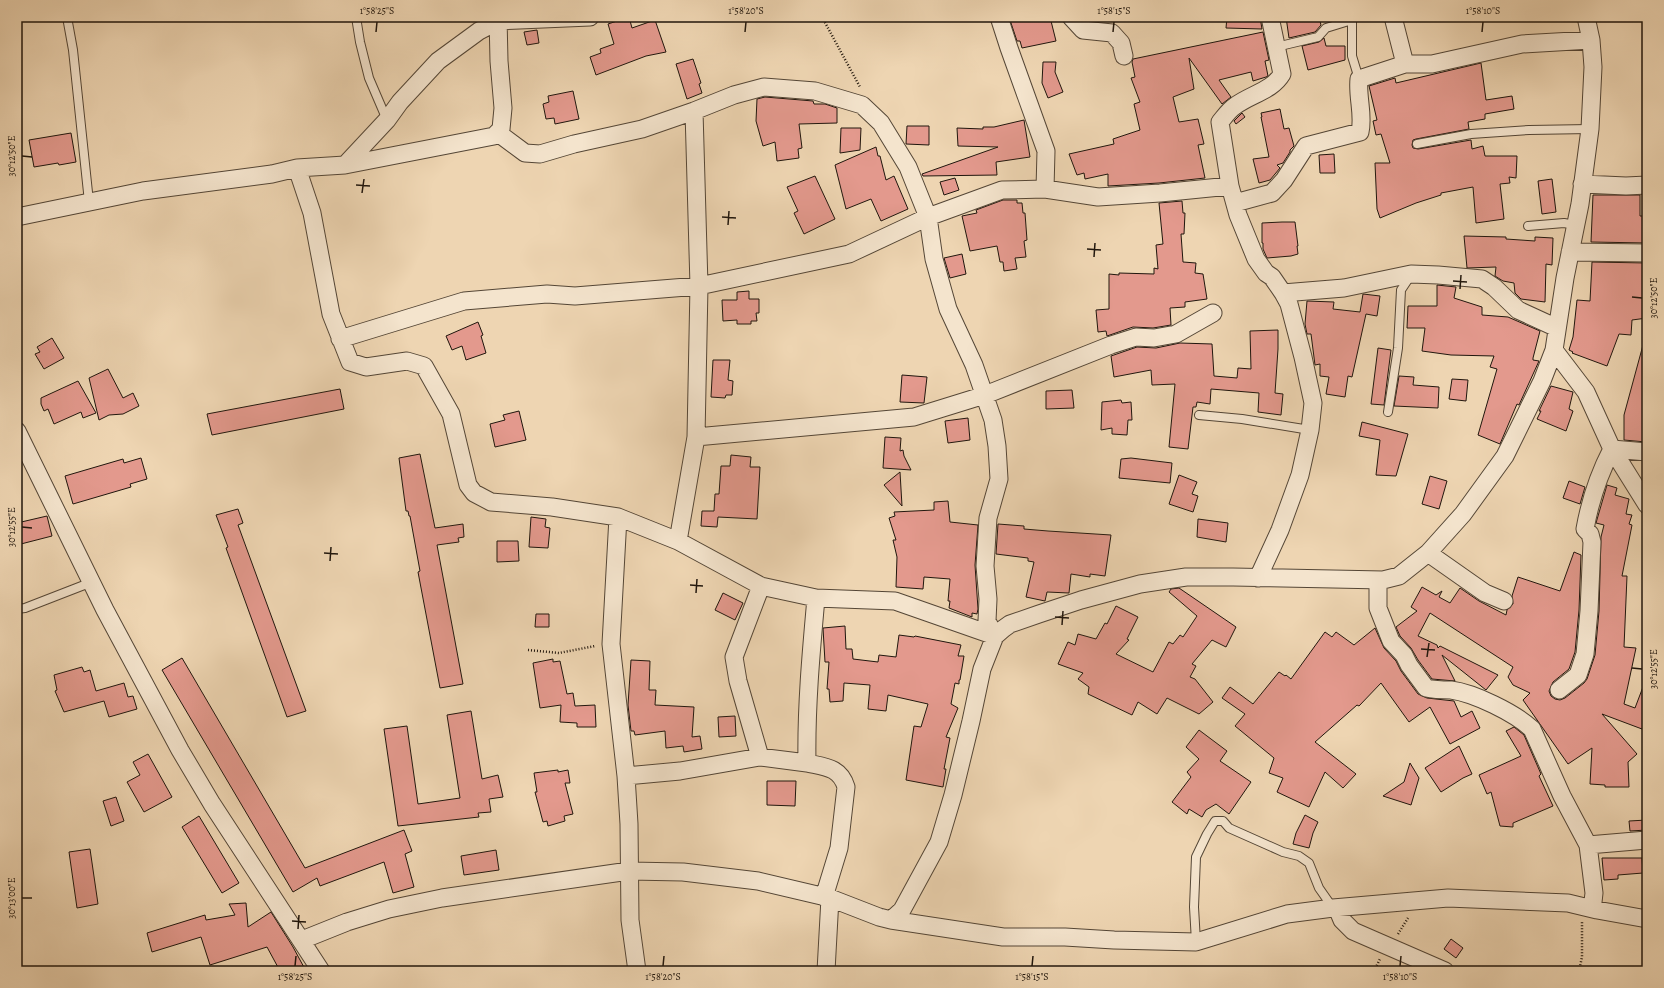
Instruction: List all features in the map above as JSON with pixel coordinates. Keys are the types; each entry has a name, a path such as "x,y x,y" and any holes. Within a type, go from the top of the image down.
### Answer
{"street":[{"path":"346,164 387,120 400,102 438,60 498,19 590,17"},
{"path":"999,17 1046,151 1045,189"},
{"path":"1071,17 1083,30 1112,33 1121,43 1124,56"},
{"path":"1258,578 1280,530 1300,475 1310,430 1313,403 1289,304 1272,276 1266,272 1256,259 1249,246 1230,186 1220,122 1236,105 1278,81 1282,74 1270,17"},
{"path":"1393,17 1405,64"},
{"path":"891,920 902,910 939,842 953,795 982,669 995,636 1010,624 1081,600 1140,584 1186,577 1384,580 1399,576 1428,553 1463,514 1505,456 1542,381 1554,350 1590,129 1593,66 1591,40 1586,17"},
{"path":"17,217 143,191 272,174 297,168 346,164 494,136 498,133 502,124 503,108 498,19"},
{"path":"1235,203 1272,193 1284,180 1306,146 1360,132 1362,126 1358,90 1359,79 1405,64 1432,64 1522,44 1591,40"},
{"path":"498,133 525,153 540,154 574,144 642,129 734,95 764,87 815,91 862,105 881,123 908,166 928,217 934,258 948,309 974,365 993,420 997,446 999,478 988,518 985,566 988,621 995,636"},
{"path":"678,541 696,437 699,286 694,111"},
{"path":"297,168 312,213 331,314 350,362 366,367 407,360 424,366 451,414 468,485 474,493 491,502 552,507 618,517 678,541 761,586 816,598 894,600 995,636"},
{"path":"1582,184 1626,186 1647,185"},
{"path":"340,339 464,301 548,294 575,296 699,286 849,254 928,217 1002,190 1045,189 1098,197 1230,186"},
{"path":"1570,252 1647,253"},
{"path":"1283,293 1344,288 1411,274 1482,279 1494,287 1518,310 1557,328"},
{"path":"696,437 914,417 985,395 1111,345 1136,337 1154,338 1176,334 1213,313"},
{"path":"1554,350 1586,392 1612,449 1647,505"},
{"path":"17,431 92,582 180,750 212,804 302,940 320,971"},
{"path":"1612,449 1647,452"},
{"path":"1559,690 1578,675 1584,654 1589,611 1592,542 1590,534 1585,529 1588,510 1600,475 1612,449"},
{"path":"618,517 611,644 626,776 629,824 630,920 637,971"},
{"path":"1428,553 1484,593 1504,602"},
{"path":"1378,580 1378,608 1391,641 1404,655 1409,665 1426,688 1452,690 1482,700 1523,721 1532,729 1562,796 1588,845 1594,893 1593,902 1588,907"},
{"path":"760,757 738,681 734,657 761,586"},
{"path":"807,763 806,723 808,684 816,598"},
{"path":"626,776 680,771 760,757 807,763 830,769 839,774 846,787 839,848 827,897 826,971"},
{"path":"1588,845 1647,840"},
{"path":"302,940 353,920 442,898 629,871 683,872 758,881 827,897 879,917 891,920 1003,936 1196,942 1287,914 1335,908 1448,898 1568,903 1647,919"},
{"path":"1335,908 1342,920 1352,931 1445,971"}],"lane":[{"path":"66,17 73,50 89,202"},
{"path":"356,17 360,42 369,78 387,120"},
{"path":"1276,47 1318,37 1326,28 1352,20 1352,56 1359,79"},
{"path":"1417,144 1470,134 1529,130 1590,129"},
{"path":"1528,226 1564,223 1575,225"},
{"path":"1388,412 1398,348 1401,290 1411,274"},
{"path":"1199,415 1242,419 1310,430"},
{"path":"17,609 25,608 92,582"},
{"path":"1196,942 1194,906 1196,857 1206,834 1215,821 1223,821 1229,828 1283,852 1299,856 1309,863 1319,888 1335,908"}],"path":[{"path":"822,17 862,91"},
{"path":"528,650 559,653 611,644"},
{"path":"1579,971 1582,957 1582,921 1588,907"}],"building":[{"path":"629,17 632,28 655,20 666,52 646,56 596,75 590,57 601,53 600,49 614,44 608,24"},
{"path":"1022,17 1050,17 1056,41 1022,48 1020,41 1017,41 1010,20"},
{"path":"1227,17 1260,17 1262,29 1226,28"},
{"path":"1286,17 1319,17 1321,25 1315,32 1289,38"},
{"path":"537,30 539,43 527,45 524,32"},
{"path":"1263,32 1269,60 1265,61 1268,76 1253,81 1251,72 1219,80 1231,97 1222,104 1189,58 1194,89 1173,97 1179,122 1198,119 1204,144 1198,145 1205,178 1159,183 1108,186 1108,174 1085,179 1084,173 1077,175 1069,154 1114,144 1113,139 1140,130 1134,104 1140,102 1131,78 1135,77 1132,62 1133,59"},
{"path":"1324,38 1326,46 1345,46 1345,60 1308,70 1302,46 1319,42"},
{"path":"693,59 701,83 699,84 702,93 687,99 676,64"},
{"path":"1043,62 1056,62 1055,72 1063,92 1048,98 1042,83"},
{"path":"1481,63 1486,100 1512,96 1514,109 1485,114 1485,119 1468,122 1469,129 1416,139 1413,140 1412,145 1413,148 1418,149 1471,140 1472,149 1483,146 1485,156 1517,156 1516,178 1509,177 1510,183 1500,184 1504,219 1476,223 1473,187 1441,193 1441,195 1416,203 1380,218 1377,209 1375,163 1390,163 1381,134 1376,135 1373,121 1377,120 1369,86 1395,78 1396,83"},
{"path":"573,91 579,119 555,124 554,118 546,119 543,104 549,102 548,96"},
{"path":"765,97 813,101 814,104 825,104 837,108 837,123 799,124 802,148 798,149 799,158 777,161 775,142 763,146 756,121 757,99"},
{"path":"1280,109 1284,129 1289,128 1294,146 1283,163 1277,165 1280,168 1270,180 1259,183 1253,159 1269,157 1261,113"},
{"path":"1242,113 1245,117 1236,124 1234,121"},
{"path":"1024,120 1030,157 996,162 997,175 923,176 922,174 998,147 958,146 957,128 983,129 983,127 994,127"},
{"path":"907,126 929,126 929,145 906,144"},
{"path":"841,128 861,128 860,150 840,153"},
{"path":"71,133 76,162 34,167 29,140"},
{"path":"876,147 878,156 880,156 886,180 894,176 908,209 881,221 871,199 846,209 835,165"},
{"path":"1334,154 1335,173 1320,173 1319,155"},
{"path":"815,176 835,219 804,234 794,213 798,211 787,187"},
{"path":"955,178 959,190 944,195 940,182"},
{"path":"1552,179 1556,212 1542,214 1538,181"},
{"path":"1593,195 1640,195 1640,216 1647,216 1647,243 1591,242"},
{"path":"1003,200 1017,200 1017,203 1022,203 1023,213 1025,213 1027,240 1024,241 1026,257 1015,258 1017,269 1004,271 1003,262 1000,262 997,246 970,251 962,216 977,213 976,210"},
{"path":"1182,201 1183,213 1185,213 1184,234 1181,234 1183,262 1196,263 1195,273 1203,274 1207,299 1185,302 1185,307 1170,308 1171,325 1153,328 1133,327 1107,336 1106,331 1098,332 1096,310 1109,309 1109,274 1154,274 1154,268 1158,269 1156,245 1163,244 1159,203"},
{"path":"1295,222 1298,254 1267,258 1262,243 1262,223"},
{"path":"1464,236 1506,237 1506,239 1535,241 1535,237 1553,238 1552,265 1546,264 1545,302 1521,299 1515,293 1514,283 1503,281 1495,276 1496,267 1467,268"},
{"path":"962,254 966,274 950,278 944,258"},
{"path":"1592,262 1647,263 1647,318 1632,320 1631,335 1619,334 1607,366 1572,353 1573,352 1569,350 1573,337 1577,300 1590,301"},
{"path":"1437,285 1456,287 1454,298 1482,307 1482,315 1508,317 1540,331 1533,358 1533,360 1539,361 1519,405 1517,404 1500,444 1478,435 1497,369 1490,367 1494,356 1451,355 1422,351 1425,328 1407,328 1408,306 1437,306"},
{"path":"749,291 749,299 759,299 759,313 756,313 757,321 751,321 751,324 737,324 737,320 723,321 722,300 737,300 737,292"},
{"path":"1363,294 1380,296 1377,316 1366,314 1352,377 1348,376 1345,397 1326,394 1329,377 1320,376 1320,364 1315,365 1311,334 1307,334 1305,324 1307,301 1334,302 1333,309 1360,312"},
{"path":"478,322 483,335 481,336 486,353 466,360 462,346 452,350 446,336"},
{"path":"1278,330 1275,393 1283,394 1281,415 1258,412 1259,393 1211,389 1210,404 1197,402 1196,407 1193,407 1188,449 1169,447 1175,384 1152,385 1151,370 1114,377 1111,356 1137,347 1156,348 1180,343 1212,344 1214,376 1237,378 1238,368 1251,369 1250,331"},
{"path":"52,338 64,358 44,369 35,354 40,352 37,347"},
{"path":"1643,345 1647,345 1646,442 1624,440 1624,415"},
{"path":"1378,348 1391,350 1384,405 1371,404"},
{"path":"713,360 730,360 728,380 733,381 732,395 726,395 725,398 711,397"},
{"path":"108,369 123,398 133,393 139,406 123,414 109,415 99,420 89,378"},
{"path":"902,375 927,377 924,403 900,402"},
{"path":"1399,376 1414,377 1413,385 1439,387 1438,408 1394,406"},
{"path":"1452,379 1468,380 1466,401 1449,399"},
{"path":"78,381 96,413 83,418 81,412 54,424 48,409 44,411 41,404 41,398"},
{"path":"1551,386 1573,392 1569,409 1573,411 1566,431 1537,419 1541,411 1539,411"},
{"path":"340,389 344,409 212,435 207,414"},
{"path":"1072,390 1074,408 1046,409 1046,391"},
{"path":"1121,400 1122,403 1131,402 1132,420 1128,420 1127,435 1112,434 1112,428 1101,430 1102,402"},
{"path":"519,411 526,440 495,447 490,424 505,420 503,415"},
{"path":"968,418 970,440 948,443 945,421"},
{"path":"1362,422 1408,434 1396,476 1376,475 1380,440 1359,436"},
{"path":"885,437 901,438 900,451 903,450 904,456 911,470 883,468"},
{"path":"420,454 435,528 463,524 464,537 458,538 459,542 437,545 463,684 440,688 418,572 420,571 410,516 408,511 406,511 399,458"},
{"path":"731,455 751,457 750,467 760,467 757,519 718,517 717,527 701,526 702,511 714,511 715,494 719,494 721,466 730,466"},
{"path":"141,458 147,479 130,484 131,487 73,504 65,476 123,459 124,463"},
{"path":"1131,458 1172,463 1170,483 1119,478 1121,459"},
{"path":"900,472 902,506 884,485"},
{"path":"1179,475 1197,482 1192,494 1198,496 1193,512 1169,504"},
{"path":"1430,476 1447,481 1439,509 1422,504"},
{"path":"1569,481 1585,487 1580,504 1563,498"},
{"path":"1607,485 1617,488 1615,495 1629,499 1626,514 1632,515 1629,524 1632,525 1622,576 1627,576 1624,647 1636,648 1624,704 1635,708 1647,679 1647,717 1642,729 1602,714 1637,754 1628,762 1629,787 1605,787 1605,785 1590,784 1592,748 1568,764 1523,700 1530,693 1513,685 1508,677 1513,667 1430,613 1418,636 1437,645 1438,648 1440,646 1498,675 1486,690 1442,655 1455,681 1432,679 1411,648 1400,636 1396,627 1417,611 1411,607 1422,587 1436,595 1442,591 1439,597 1450,603 1460,588 1479,601 1506,615 1507,610 1513,604 1512,596 1518,577 1560,591 1574,552 1581,555 1579,610 1575,652 1569,669 1553,682 1549,691 1551,696 1555,699 1560,700 1565,698 1587,679 1595,655 1599,611 1601,537 1604,525 1596,523"},
{"path":"948,501 950,522 978,525 975,565 978,609 977,614 972,613 972,617 949,608 950,601 948,601 950,579 924,577 923,589 896,587 897,557 893,540 896,540 889,518 895,516 894,512 934,510 934,502"},
{"path":"238,509 243,523 238,525 306,711 287,717 226,548 228,547 216,515"},
{"path":"47,516 52,536 17,545 17,523"},
{"path":"531,517 546,519 545,527 550,528 548,548 529,547"},
{"path":"1198,519 1228,523 1226,542 1197,537"},
{"path":"998,524 1024,526 1024,529 1111,535 1105,576 1090,574 1090,577 1071,574 1069,593 1047,592 1045,601 1026,597 1034,562 1028,561 1028,558 996,554"},
{"path":"497,541 518,541 519,561 497,562"},
{"path":"1179,588 1236,627 1226,647 1212,640 1192,664 1196,666 1190,677 1195,679 1213,702 1199,714 1167,698 1157,714 1138,702 1132,715 1088,694 1089,687 1078,679 1083,673 1058,664 1068,642 1075,645 1078,634 1096,639 1105,623 1107,624 1116,606 1138,617 1127,639 1129,640 1116,654 1153,672 1169,642 1173,644 1180,635 1183,637 1197,616 1169,592 1171,589"},
{"path":"723,593 743,603 735,620 715,610"},
{"path":"536,614 549,614 549,627 535,627"},
{"path":"845,626 846,649 852,649 853,659 878,662 879,655 896,657 899,635 915,636 961,645 958,656 964,656 960,680 959,684 955,683 951,704 958,708 946,737 950,738 944,769 946,769 943,787 906,780 914,726 921,727 928,704 888,695 886,711 868,709 870,685 844,683 843,701 830,702 829,689 827,689 829,662 825,662 823,628"},
{"path":"1375,628 1384,648 1396,661 1401,671 1418,694 1427,698 1454,701 1461,717 1472,711 1480,728 1450,744 1430,707 1409,722 1381,683 1359,706 1357,705 1315,742 1356,774 1343,788 1325,772 1309,807 1277,792 1283,778 1269,773 1274,758 1235,726 1245,714 1222,698 1230,687 1253,704 1279,672 1291,679 1325,632 1332,637 1336,632 1354,645"},
{"path":"182,658 305,868 404,830 412,851 405,854 414,887 393,893 384,862 320,886 317,878 293,892 162,670"},
{"path":"553,659 553,662 560,661 567,694 573,693 575,706 595,705 596,727 577,727 577,723 560,722 561,705 540,708 533,663"},
{"path":"631,660 650,661 649,690 656,690 655,705 694,707 692,737 700,736 702,749 684,752 683,746 666,748 665,731 635,735 634,731 631,731 628,705"},
{"path":"82,667 84,672 90,670 96,691 124,683 128,697 133,696 137,709 109,717 104,701 64,712 55,691 57,690 54,675"},
{"path":"471,711 482,779 498,775 503,797 489,799 491,812 478,813 479,817 398,826 384,729 407,726 418,804 460,798 447,715"},
{"path":"735,716 736,736 719,737 718,717"},
{"path":"1514,727 1524,735 1541,774 1539,776 1553,806 1513,823 1513,827 1500,826 1491,792 1487,794 1479,775 1521,756 1506,731"},
{"path":"1199,730 1227,751 1220,761 1251,782 1229,814 1216,804 1206,810 1202,817 1189,809 1187,814 1172,802 1191,777 1187,772 1199,759 1186,747"},
{"path":"1459,746 1472,774 1441,792 1425,768"},
{"path":"148,754 172,797 144,812 127,782 140,775 133,762"},
{"path":"1410,763 1419,778 1411,805 1383,796 1404,782"},
{"path":"558,770 558,772 568,770 570,783 565,783 573,814 564,816 565,821 548,826 547,821 543,822 535,792 537,792 534,773"},
{"path":"767,781 796,781 795,806 767,805"},
{"path":"116,797 124,821 111,826 103,801"},
{"path":"1305,815 1318,822 1309,848 1293,844 1296,833"},
{"path":"199,816 239,883 222,893 182,827"},
{"path":"1647,820 1647,830 1630,831 1629,821"},
{"path":"90,849 98,904 77,908 69,852"},
{"path":"496,850 499,870 464,875 461,856"},
{"path":"1602,858 1642,858 1643,873 1618,875 1618,879 1604,880"},
{"path":"246,903 248,927 271,912 306,971 280,971 267,947 210,965 201,937 152,952 147,933 205,915 206,920 235,915 229,904"},
{"path":"1451,939 1463,948 1456,958 1444,949"}]}
